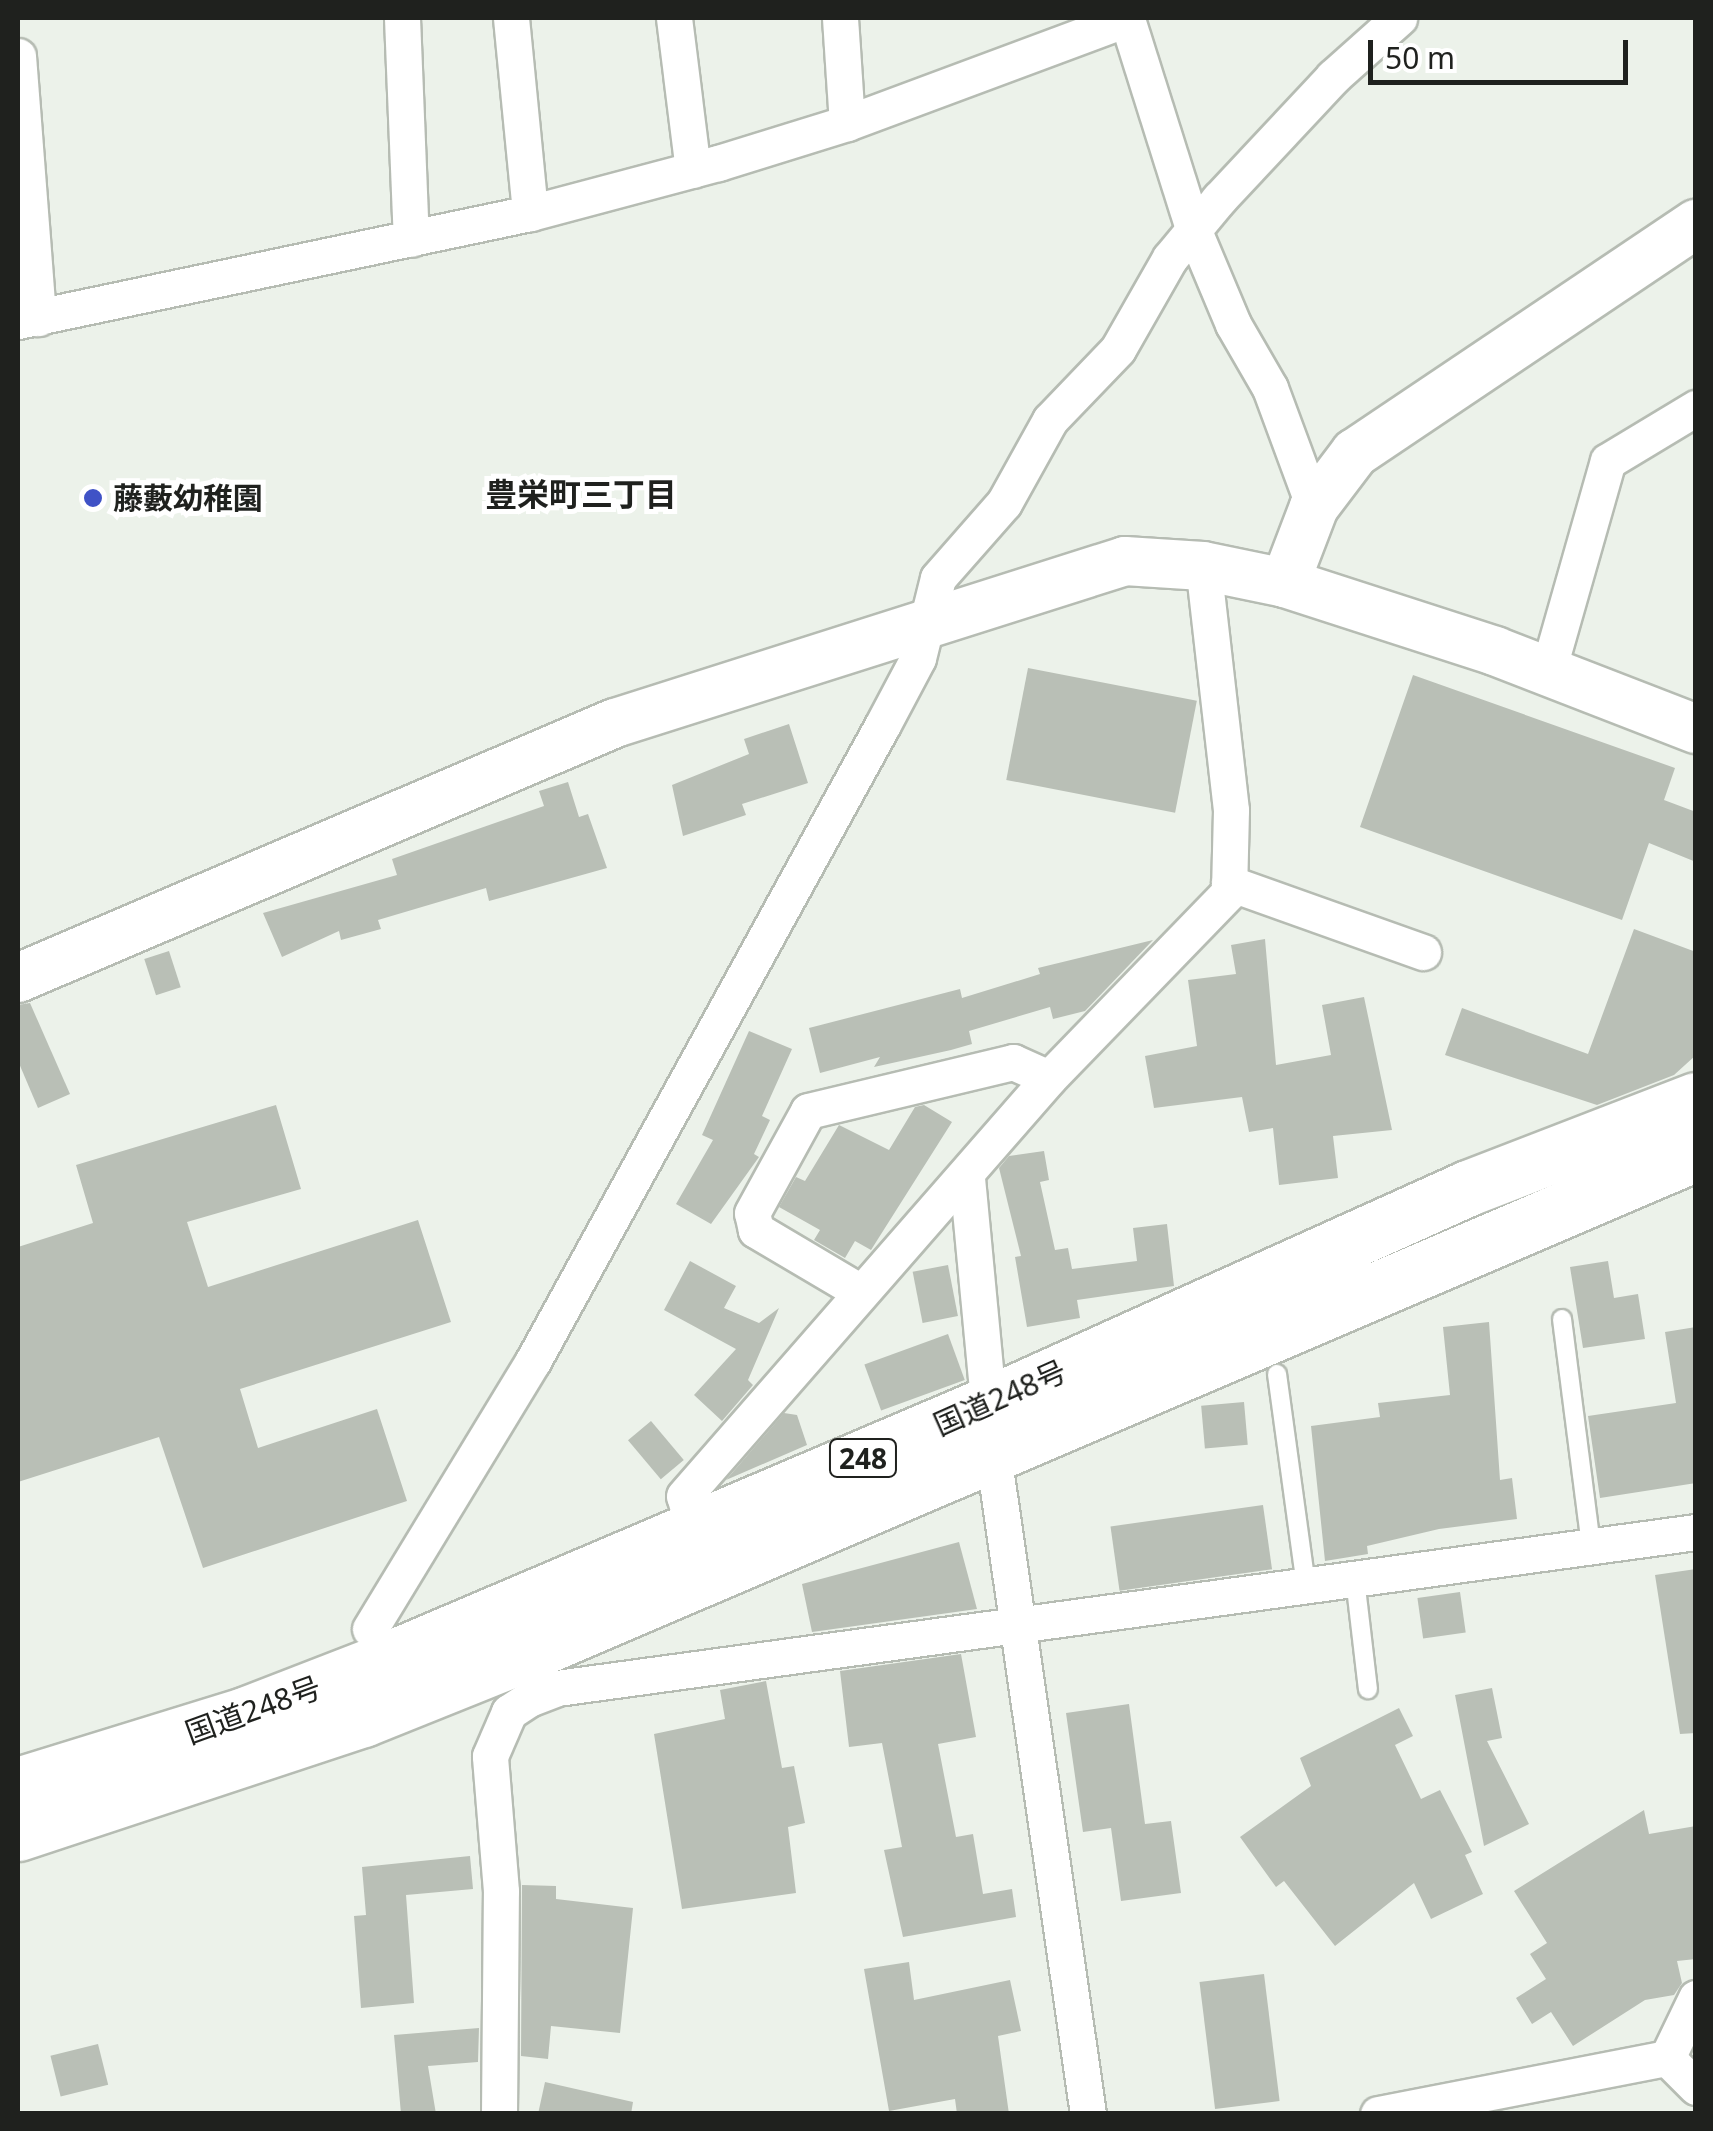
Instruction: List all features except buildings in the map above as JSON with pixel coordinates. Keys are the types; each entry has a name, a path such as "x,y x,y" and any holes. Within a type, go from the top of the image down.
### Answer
{"highway":[{"name":"国道248号","path":"18,1833 362,1719 547,1668 992,1428 1468,1188 1696,1100"},
{"name":"国道248号","path":"18,1785 247,1714 694,1530 992,1428 1696,1153"}],"street":[{"path":"402,18 411,239"},
{"path":"511,18 530,213"},
{"path":"674,18 693,170"},
{"path":"840,18 847,123"},
{"path":"18,56 28,320 530,213 693,170 847,123 1128,18 1194,230 1232,324 1270,388 1314,506"},
{"path":"370,1628 638,1176 918,658 938,578 1004,503 1050,420 1118,348 1170,258 1333,77 1400,18"},
{"path":"1285,583 1314,506 1355,454 1696,224"},
{"path":"1548,671 1608,461 1696,408"},
{"path":"18,978 616,722 926,620 1125,561 1203,566 1285,583 1548,671 1696,728"},
{"path":"694,1530 684,1496 859,1292 967,1178 1050,1078 1229,888 1231,810 1203,566"},
{"path":"1229,888 1424,952"},
{"path":"859,1292 756,1230 752,1213 808,1111 1013,1062 1050,1078"},
{"path":"967,1178 992,1428 1088,2114"},
{"path":"499,2114 501,1891 492,1739 509,1712 547,1668 1022,1622 1696,1532"},
{"path":"1667,2058 1696,1998"},
{"path":"1667,2058 1696,2087"},
{"path":"1378,2114 1667,2058"}],"lane":[{"path":"1562,1319 1590,1546"},
{"path":"1278,1374 1306,1586"},
{"path":"1354,1579 1368,1689"}],"place":[{"name":"藤藪幼稚園","path":"93,498"}],"district":[{"name":"豊栄町三丁目","path":"581,494"}]}
